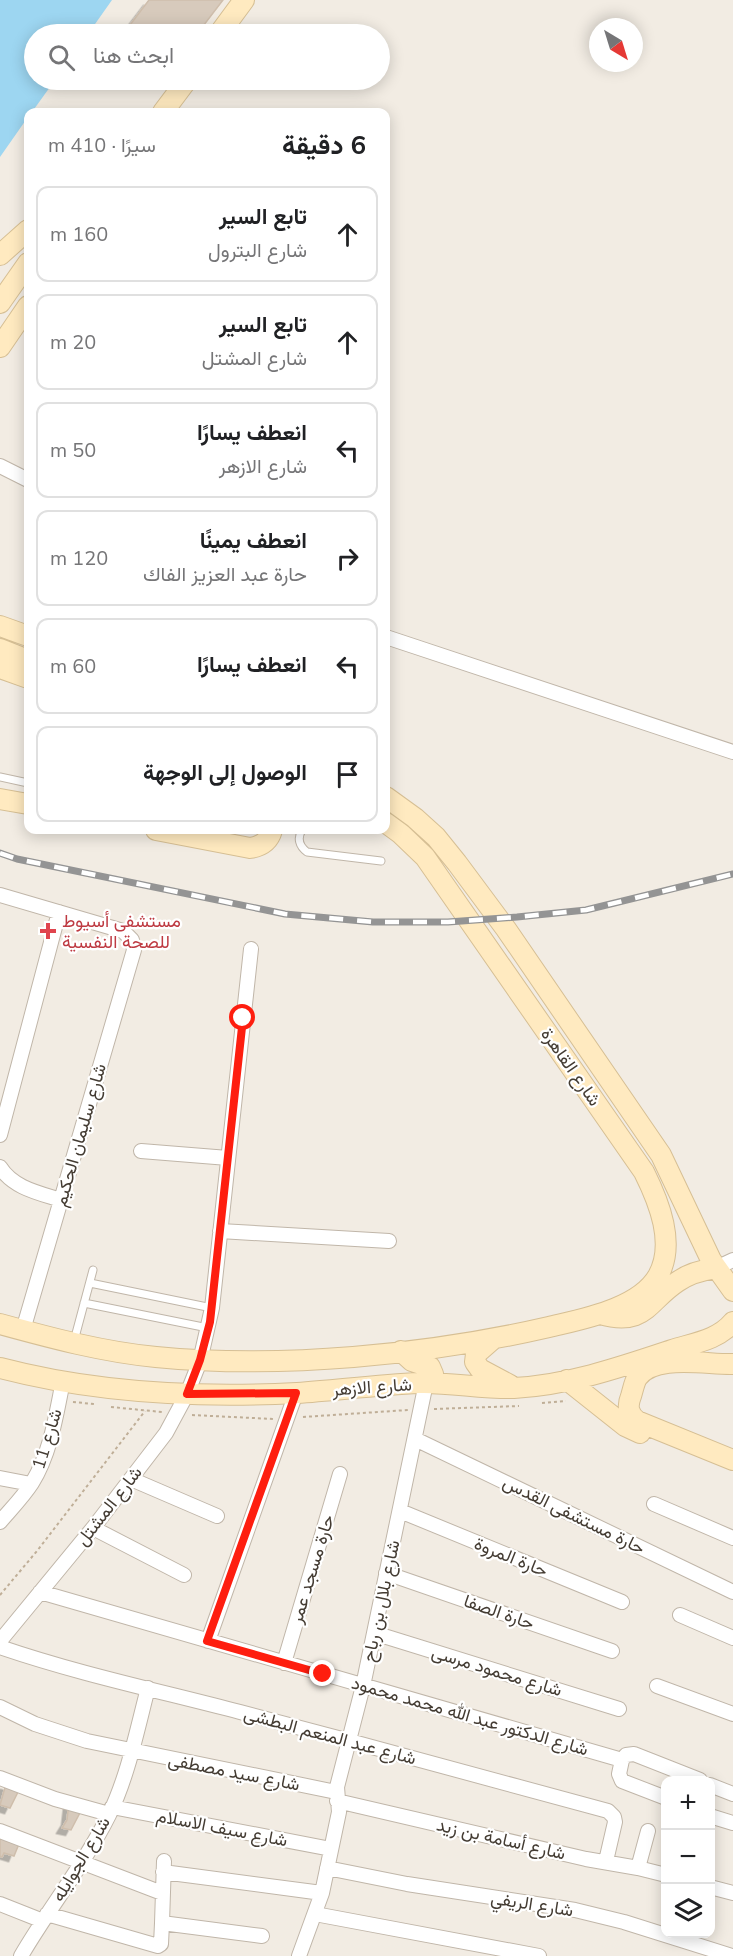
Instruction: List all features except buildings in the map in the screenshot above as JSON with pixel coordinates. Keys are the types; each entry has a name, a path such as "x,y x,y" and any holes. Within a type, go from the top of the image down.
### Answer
{"main road":[{"path":"226,24 244,0"},
{"path":"166,108 180,90"},
{"path":"0,255 24,234"},
{"path":"0,303 24,269"},
{"path":"0,348 24,312"},
{"path":"0,626 24,635"},
{"path":"0,649 24,658"},
{"path":"0,668 24,677"},
{"path":"0,799 24,803"},
{"name":"شارع القاهرة","path":"390,799 436,837 506,928 661,1155 724,1264"},
{"name":"شارع القاهرة","path":"390,826 425,857 628,1149 654,1193 660,1208 665,1243 663,1264 658,1277 637,1296 600,1314"},
{"path":"177,834 250,848 262,844 271,834"},
{"path":"600,1314 618,1318 635,1315 650,1308 676,1282 724,1264 733,1291"},
{"name":"شارع الازهر","path":"0,1324 109,1351 200,1360 296,1359 401,1351 492,1340 600,1314"},
{"name":"شارع الازهر","path":"0,1368 63,1381 187,1394 296,1393 426,1383 480,1388 515,1388 609,1371 705,1341 732,1326"},
{"path":"492,1340 476,1354 474,1362 480,1370 515,1388"},
{"path":"401,1351 412,1360 430,1367 433,1374 426,1383"},
{"path":"733,1364 670,1363 649,1368 637,1378 628,1409 637,1421 733,1460"},
{"path":"567,1380 625,1426 733,1469"}],"street":[{"path":"0,466 24,478"},
{"path":"390,638 733,752"},
{"path":"0,895 59,912 0,1132"},
{"name":"شارع سليمان الحكيم","path":"23,1330 134,950 132,940 123,931 59,912"},
{"name":"شارع المشتل","path":"0,1641 93,1528 166,1432 187,1394 200,1360 212,1308 251,949"},
{"path":"141,1151 228,1158"},
{"path":"0,1167 7,1177 20,1186 61,1200"},
{"path":"220,1231 389,1241"},
{"name":"شارع 11","path":"0,1522 38,1472 52,1434 63,1381"},
{"name":"شارع بلال بن رباح","path":"299,1956 322,1893 339,1812 337,1796 363,1686 426,1383"},
{"path":"207,1641 296,1393"},
{"name":"حارة مستشفى القدس","path":"416,1438 733,1592"},
{"name":"حارة مسجد عمر","path":"284,1663 340,1474"},
{"path":"0,1478 31,1484"},
{"path":"131,1479 217,1516"},
{"path":"654,1504 732,1533"},
{"name":"حارة المروة","path":"400,1511 622,1602"},
{"path":"93,1528 184,1575"},
{"name":"حارة الصفا","path":"386,1573 612,1652"},
{"name":"شارع الدكتور عبد الله محمد محمود","path":"40,1592 622,1760 626,1755 634,1754 690,1776"},
{"path":"680,1615 733,1638"},
{"name":"شارع محمود مرسى","path":"374,1633 620,1709"},
{"name":"شارع عبد المنعم البطشى","path":"0,1647 88,1675 148,1688 349,1740 608,1811 614,1817 615,1822 606,1862"},
{"path":"657,1686 733,1714"},
{"name":"شارع الجوايله","path":"27,1954 45,1917 82,1863 111,1811 131,1751 148,1688"},
{"name":"شارع سيد مصطفى","path":"0,1707 35,1724 87,1741 337,1796"},
{"path":"622,1760 619,1774 622,1781 661,1796"},
{"name":"شارع سيف الاسلام","path":"0,1778 55,1799 111,1811 331,1849"},
{"path":"715,1787 733,1794"},
{"name":"شارع أسامة بن زيد","path":"337,1796 586,1859 661,1874"},
{"path":"715,1817 733,1823"},
{"path":"0,1831 162,1893"},
{"path":"638,1868 648,1831"},
{"path":"0,1904 158,1946 162,1923 163,1866 322,1893"},
{"name":"شارع الريفي","path":"327,1868 408,1884 575,1910 614,1919 732,1956"},
{"path":"715,1888 733,1893"},
{"path":"315,1914 539,1956"},
{"path":"162,1923 262,1936"}],"lane":[{"path":"0,777 24,782"},
{"path":"301,834 299,840 307,852 381,861"},
{"path":"74,1343 93,1270"},
{"path":"90,1283 212,1308"},
{"path":"84,1303 208,1328"}],"path":[{"path":"0,1595 37,1551 145,1411"}],"water":[{"path":"0,0 112,0 95,24 24,24 24,90 48,90 35,108 24,108 24,123 0,157"}],"railway":[{"path":"0,853 17,859 285,914 373,922 448,922 586,910 733,874"}],"place":[{"name":"مستشفى أسيوط للصحة النفسية","path":"48,931"}],"route":[{"path":"243,1018 210,1322 200,1360 187,1394 296,1393 207,1641 323,1674"}]}
